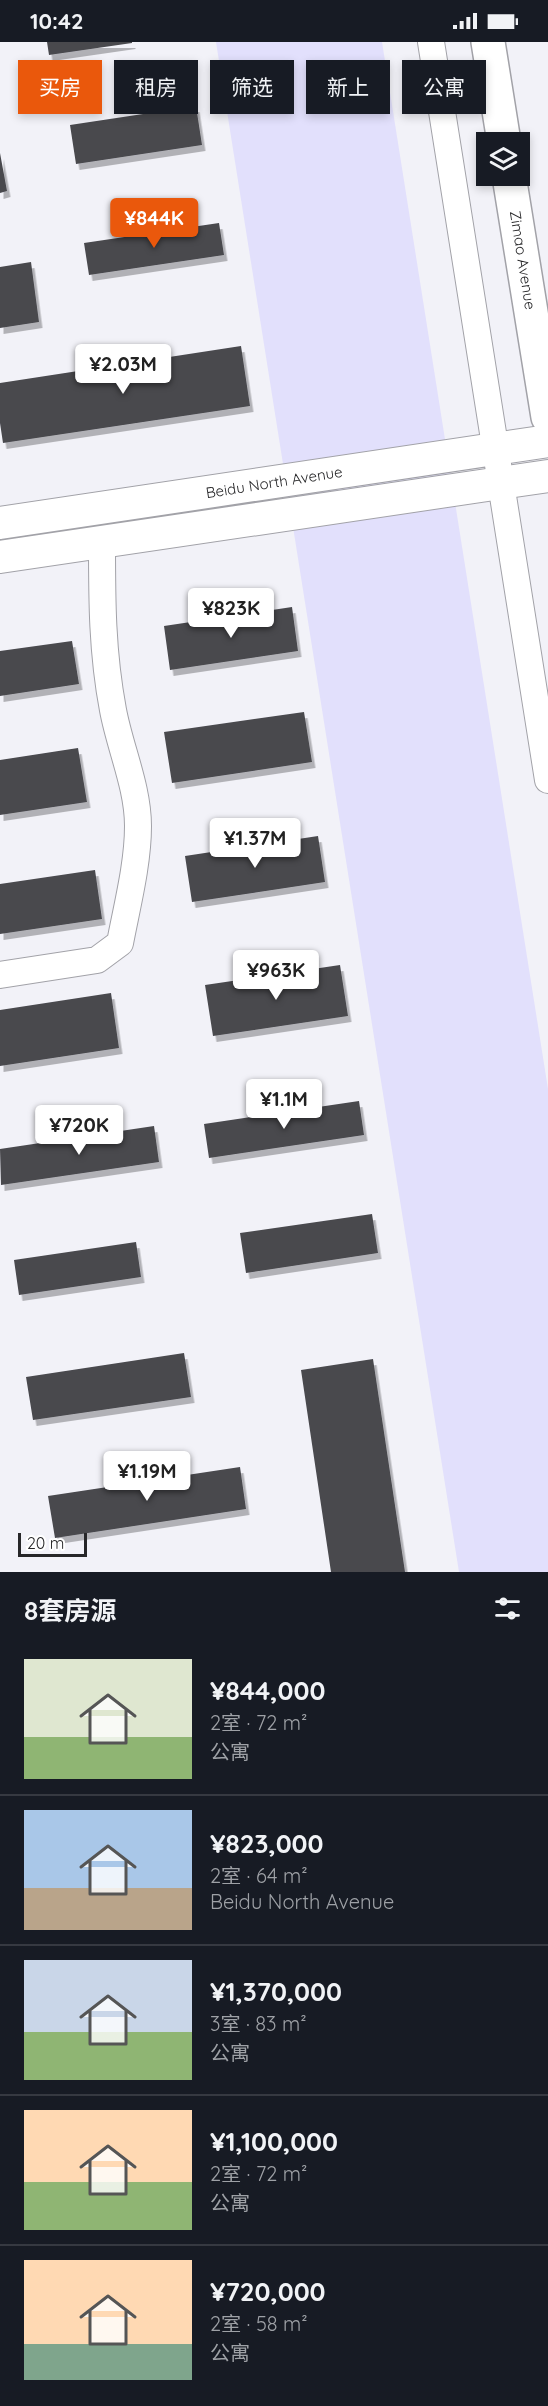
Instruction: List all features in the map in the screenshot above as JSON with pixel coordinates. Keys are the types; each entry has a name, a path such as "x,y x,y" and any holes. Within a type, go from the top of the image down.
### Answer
{"highway":[{"path":"488,42 502,132"},
{"name":"Zimao Avenue","path":"511,186 548,417"}],"street":[{"path":"431,42 548,780"},
{"name":"Beidu North Avenue","path":"0,524 548,441"},
{"path":"0,557 548,476"},
{"path":"0,975 97,960 120,943 132,884 138,825 132,786 113,710 102,630 102,542"}],"shaded area":[{"path":"216,42 382,42 385,60 306,60 306,114 390,114 390,92 548,1089 548,1572 459,1572 227,114 294,114 294,60 219,60"}],"building":[{"path":"47,42 132,42 132,43 49,55"},
{"path":"143,114 197,114 202,145 76,164 70,125"},
{"path":"0,153 7,191 0,193"},
{"path":"219,223 224,255 89,275 84,243"},
{"path":"31,262 39,322 0,328 0,267"},
{"path":"241,346 250,406 3,443 0,423 0,383"},
{"path":"292,607 298,651 170,670 164,626"},
{"path":"72,641 79,684 0,696 0,651"},
{"path":"304,712 312,762 172,783 164,732"},
{"path":"78,748 87,802 0,815 0,760"},
{"path":"318,836 325,882 192,902 185,856"},
{"path":"95,870 102,919 0,934 0,884"},
{"path":"340,965 348,1016 213,1036 205,985"},
{"path":"111,993 119,1048 0,1066 0,1010"},
{"path":"359,1101 364,1135 209,1158 204,1124"},
{"path":"154,1126 159,1162 1,1185 0,1149"},
{"path":"372,1214 378,1253 246,1273 240,1233"},
{"path":"136,1242 141,1277 19,1295 14,1260"},
{"path":"184,1353 191,1397 33,1420 26,1377"},
{"path":"373,1359 405,1572 331,1572 301,1370"},
{"path":"240,1467 246,1509 55,1538 48,1496"}]}
